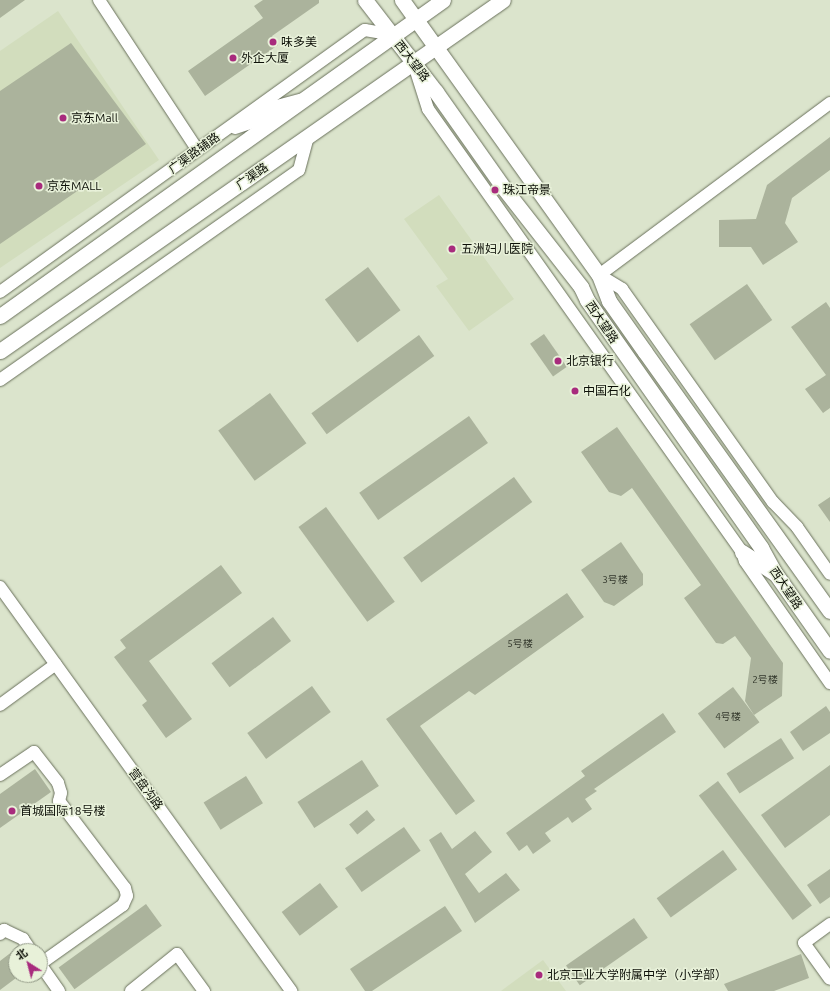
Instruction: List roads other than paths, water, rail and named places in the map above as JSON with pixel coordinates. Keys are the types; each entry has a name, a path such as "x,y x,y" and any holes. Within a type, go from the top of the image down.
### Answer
{"main road":[{"name":"西大望路","path":"365,0 414,63 503,187 582,287 587,300 761,548 775,573 830,651"},
{"name":"西大望路","path":"402,0 599,275 609,301 830,610"},
{"path":"0,316 443,0"},
{"name":"广渠路","path":"0,351 503,0"},
{"path":"742,552 775,573"}],"street":[{"path":"99,0 197,149"},
{"name":"广渠路辅路","path":"0,292 197,149 365,30 392,36"},
{"path":"414,63 428,109 742,552 745,562 830,683"},
{"path":"223,131 253,122 277,106 303,99"},
{"path":"830,103 599,275 622,289 773,502 797,527 830,574"},
{"path":"0,380 299,170 308,137"},
{"name":"营盘沟路","path":"0,588 291,991"},
{"path":"0,705 56,664"},
{"path":"0,775 34,752 58,783 61,793 59,801 126,888 128,896 123,905 48,958"},
{"path":"830,924 804,943 830,979"},
{"path":"0,934 4,930 22,939 25,943"},
{"path":"132,991 177,954 204,991"},
{"path":"48,975 59,991"}],"place":[{"name":"味多美","path":"273,42"},
{"name":"外企大厦","path":"233,58"},
{"name":"京东Mall","path":"63,118"},
{"name":"京东MALL","path":"39,186"},
{"name":"珠江帝景","path":"495,190"},
{"name":"五洲妇儿医院","path":"452,249"},
{"name":"北京银行","path":"558,361"},
{"name":"中国石化","path":"575,391"},
{"name":"首城国际18号楼","path":"12,811"},
{"name":"北京工业大学附属中学（小学部）","path":"539,975"}]}
